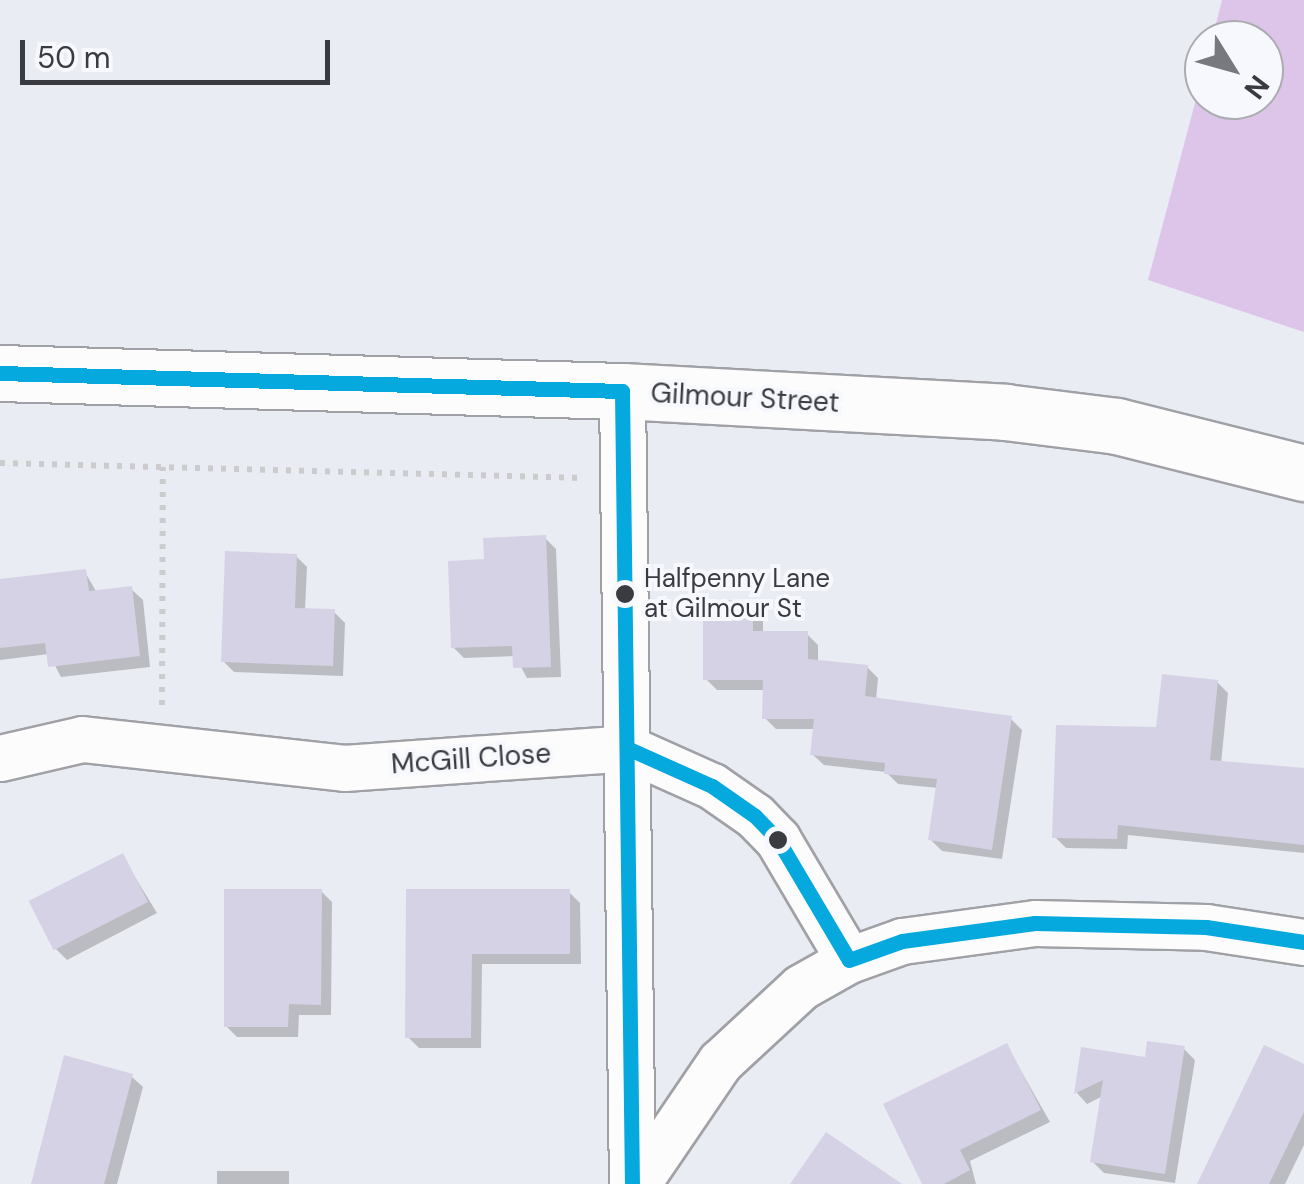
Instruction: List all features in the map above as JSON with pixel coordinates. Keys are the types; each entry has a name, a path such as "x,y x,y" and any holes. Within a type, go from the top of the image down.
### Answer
{"main road":[{"name":"Gilmour Street","path":"0,373 622,391 1005,412 1116,426 1304,473"}],"street":[{"path":"622,391 634,1184"},
{"name":"McGill Close","path":"0,758 82,739 344,768 627,748 712,786 755,816 778,840 850,960"},
{"path":"634,1184 720,1062 801,988 850,960 921,937 1035,923 1206,926 1304,942"}],"path":[{"path":"0,463 624,479"},
{"path":"162,466 162,748"}],"shaded area":[{"path":"1222,0 1304,0 1304,332 1148,280 1190,120 1284,120 1284,20 1217,20"}],"building":[{"path":"546,535 551,667 513,668 512,646 451,648 448,561 484,559 483,538"},
{"path":"225,551 297,554 295,608 335,609 333,666 221,662"},
{"path":"86,569 89,591 132,586 140,656 48,667 45,643 0,648 0,579"},
{"path":"703,600 753,600 753,631 808,631 808,659 868,665 865,696 1012,716 992,850 928,840 937,779 884,774 885,763 810,755 814,719 762,719 763,680 703,680"},
{"path":"1162,674 1218,680 1210,760 1304,768 1304,845 1118,825 1117,839 1052,838 1056,725 1156,727"},
{"path":"123,853 148,902 54,950 29,901"},
{"path":"224,889 322,889 321,1005 289,1004 288,1027 224,1027"},
{"path":"406,889 570,889 570,954 472,954 471,1038 405,1038"},
{"path":"1147,1041 1185,1046 1165,1174 1090,1162 1103,1080 1074,1094 1081,1047 1145,1057"},
{"path":"1007,1043 1041,1110 960,1150 970,1170 944,1184 922,1184 883,1104"},
{"path":"1264,1045 1304,1064 1304,1112 1269,1184 1197,1184"},
{"path":"64,1055 133,1074 104,1184 31,1184"},
{"path":"826,1132 902,1184 790,1184"}],"transit line":[{"path":"0,373 622,391"},
{"path":"622,391 632,1184"},
{"path":"627,748 712,786 755,816 778,840 849,960"},
{"path":"849,960 902,941 1035,923 1206,927 1304,942"}],"place":[{"name":"Halfpenny Lane at Gilmour St","path":"625,594"}]}
